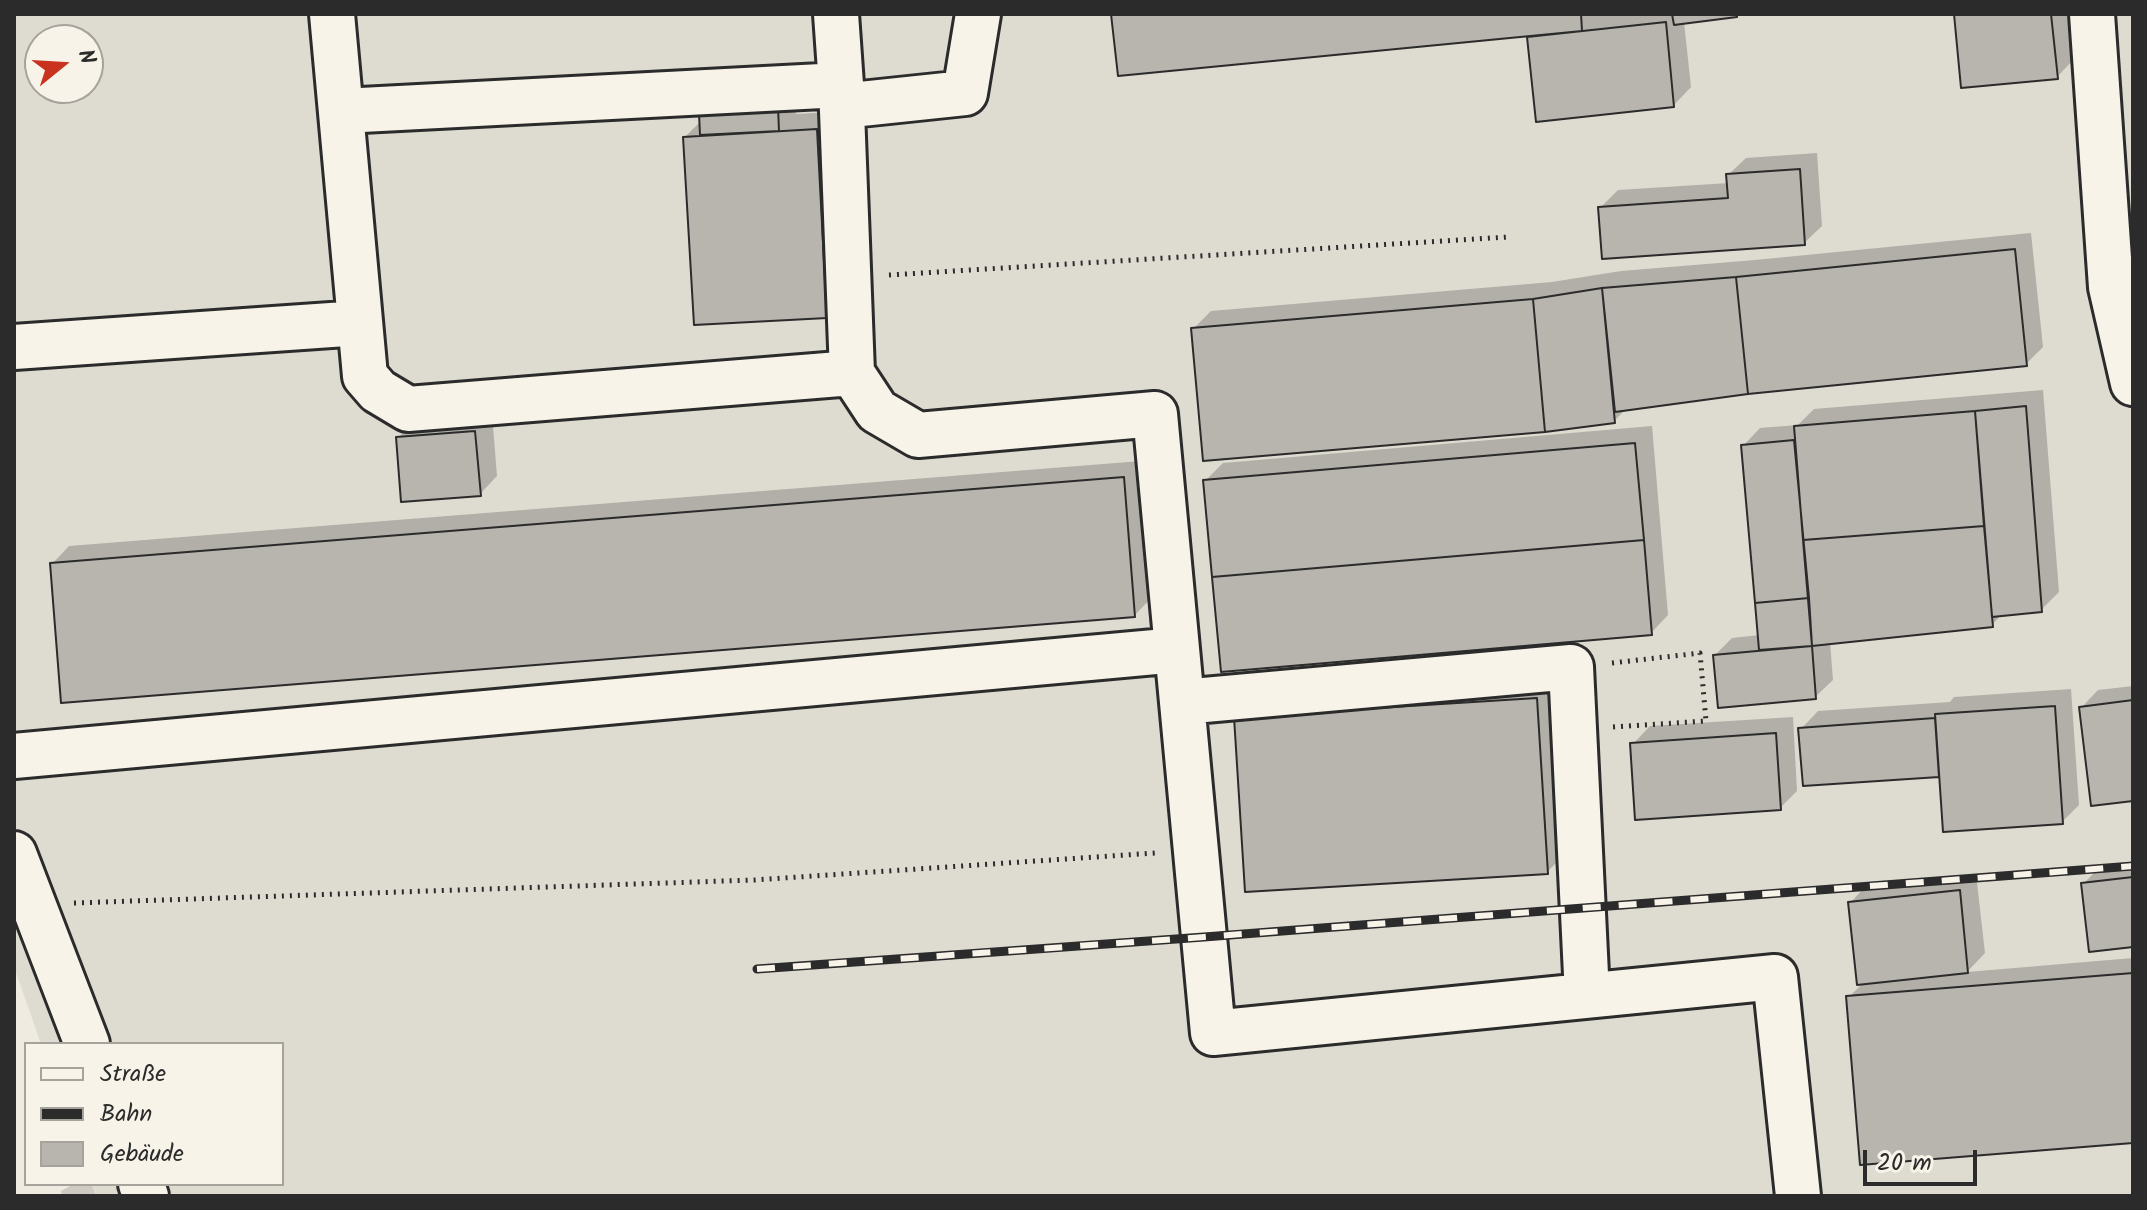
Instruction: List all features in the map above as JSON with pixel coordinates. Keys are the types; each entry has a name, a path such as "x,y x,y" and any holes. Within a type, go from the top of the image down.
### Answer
{"street":[{"path":"332,14 365,376 378,391 408,409 852,373"},
{"path":"836,14 852,373 877,411 918,435 1155,414 1213,1033 1775,977 1798,1196"},
{"path":"342,111 965,93 978,14"},
{"path":"2092,14 2118,173 2111,287 2130,360"},
{"path":"14,347 360,323"},
{"path":"14,756 1177,650"},
{"path":"1182,702 1571,667 1587,995"},
{"path":"14,854 86,1042"}],"path":[{"path":"848,278 1508,237"},
{"path":"1571,667 1700,653 1706,721 1574,730"},
{"path":"34,905 754,880 1196,850"}],"shaded area":[{"path":"14,14 2133,14 2133,1196 96,1196 92,1186 284,1186 284,1042 40,1042 14,967"},
{"path":"70,1186 92,1186 96,1196 62,1196 61,1191"}],"building":[{"path":"1111,14 1581,14 1582,31 1118,76"},
{"path":"1672,14 1737,14 1737,17 1674,25"},
{"path":"1954,14 2051,14 2058,79 1961,88"},
{"path":"1666,22 1674,107 1536,122 1527,37"},
{"path":"778,107 779,131 700,135 699,113"},
{"path":"817,129 827,318 694,325 683,137"},
{"path":"1800,169 1805,245 1602,259 1598,207 1728,198 1726,174"},
{"path":"2015,249 2027,366 1748,394 1736,277"},
{"path":"1736,277 1748,394 1615,412 1602,288"},
{"path":"1602,288 1615,423 1545,432 1533,299"},
{"path":"1533,299 1545,432 1203,461 1191,328"},
{"path":"2026,406 2042,612 1992,617 1975,411"},
{"path":"1975,411 1984,526 1803,540 1794,426"},
{"path":"475,431 481,496 401,502 396,437"},
{"path":"1794,440 1809,598 1755,603 1741,445"},
{"path":"1635,443 1644,540 1212,577 1203,480"},
{"path":"1124,477 1135,617 61,703 50,563"},
{"path":"1984,526 1993,627 1812,646 1803,540"},
{"path":"1644,540 1652,635 1221,672 1212,577"},
{"path":"1809,598 1812,646 1759,650 1755,603"},
{"path":"1812,646 1816,699 1718,708 1713,655"},
{"path":"1537,698 1548,874 1245,892 1234,717"},
{"path":"2133,700 2133,801 2091,806 2079,707"},
{"path":"2055,706 2063,824 1943,832 1935,714"},
{"path":"1935,718 1939,777 1803,786 1798,728"},
{"path":"1776,733 1781,810 1635,820 1630,743"},
{"path":"2133,877 2133,947 2089,952 2081,883"},
{"path":"1960,890 1968,973 1857,985 1848,902"},
{"path":"2133,973 2133,1143 1860,1165 1846,996"}],"railway":[{"path":"757,969 2133,866"}]}
